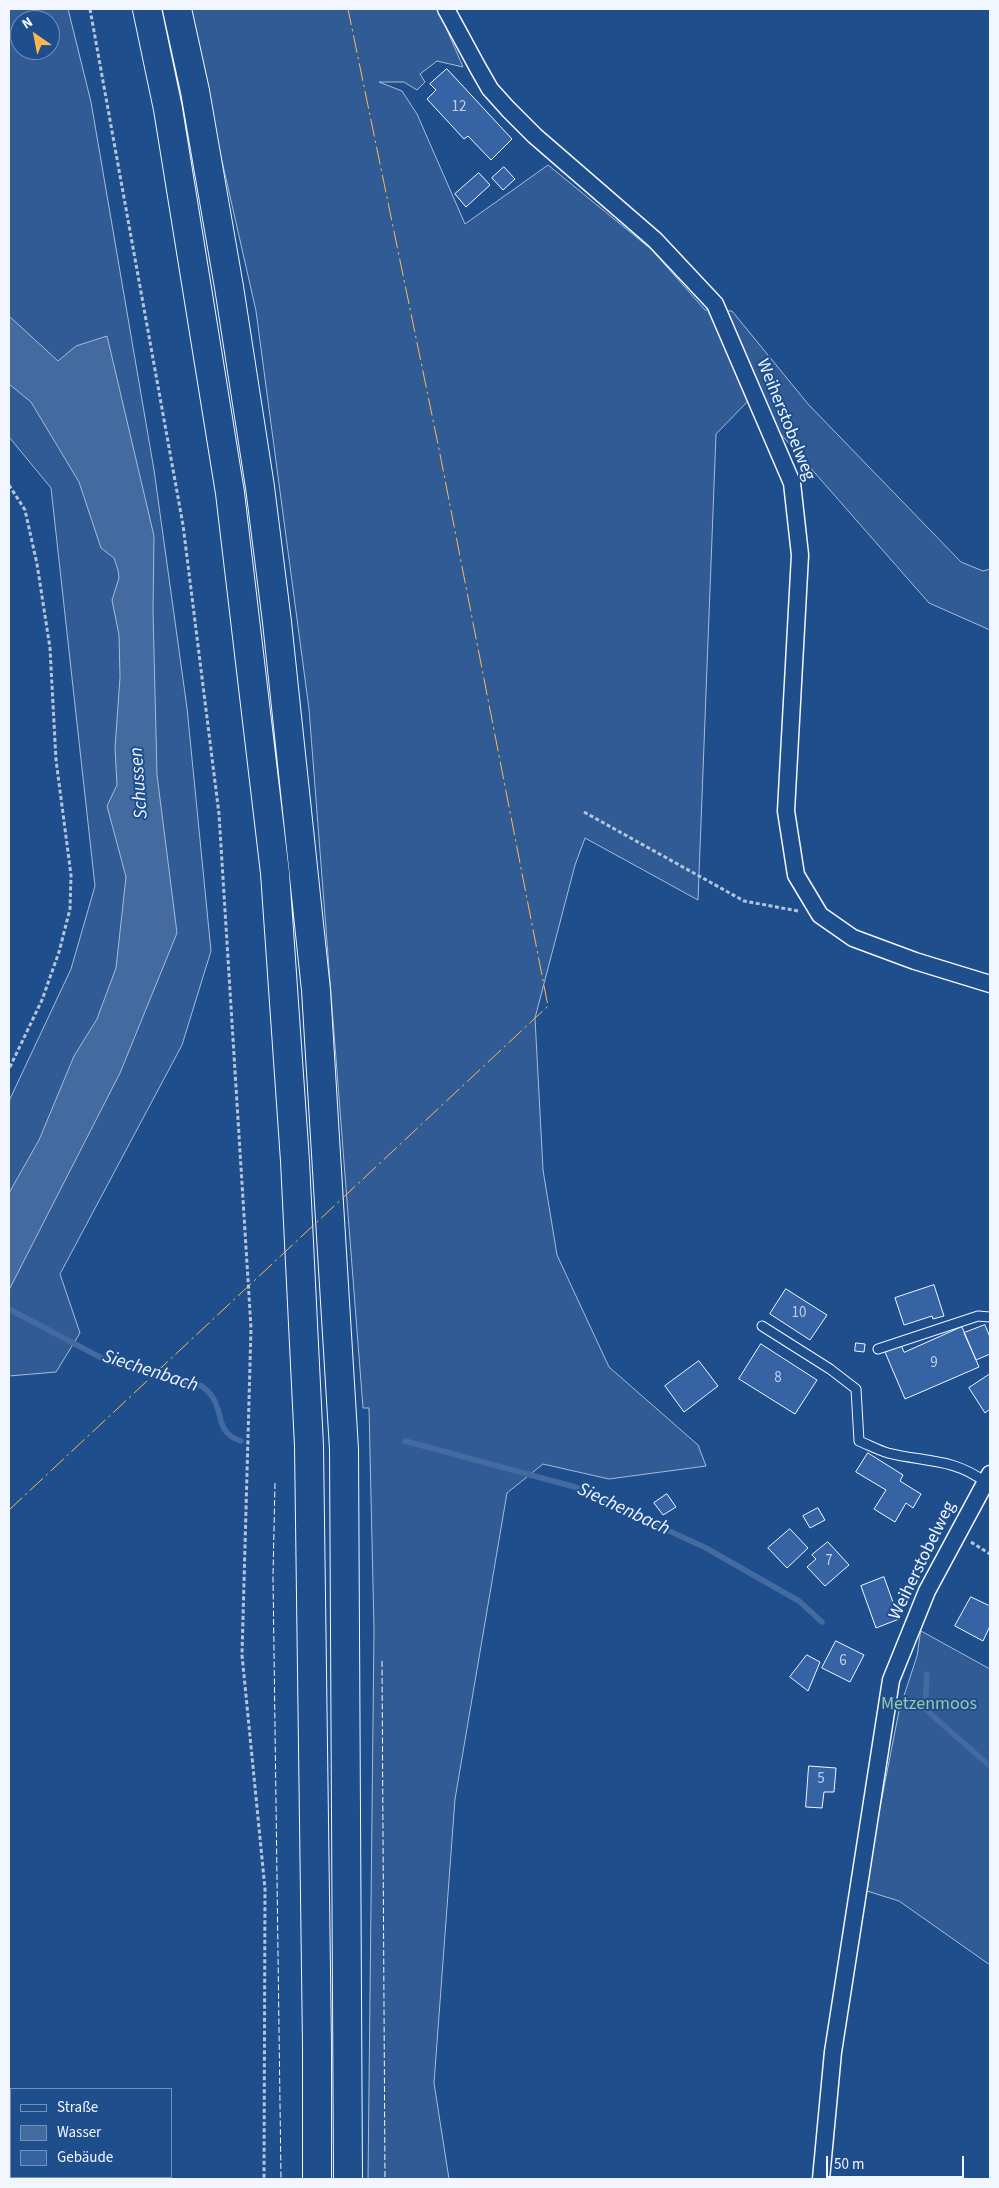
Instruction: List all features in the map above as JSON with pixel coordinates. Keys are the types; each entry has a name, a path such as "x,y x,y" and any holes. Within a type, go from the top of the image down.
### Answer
{"highway":[{"path":"146,9 168,108 230,493 275,873 296,1160 309,1446 318,2046 318,2179"},
{"path":"177,9 195,91 260,487 278,632 316,990 344,1449 348,2179"}],"street":[{"name":"Weiherstobelweg","path":"446,9 490,89 536,136 655,240 715,304 792,482 800,555 786,810 796,875 820,915 853,938 915,961 990,984"},
{"name":"Weiherstobelweg","path":"821,2179 833,2052 891,1680 926,1591 988,1478"}],"lane":[{"path":"878,1349 978,1316 990,1317"},
{"path":"762,1326 830,1369 856,1389 859,1441 888,1453 942,1461 988,1478"}],"path":[{"path":"90,9 184,525 219,814 251,1328 242,1655 265,1890 264,2179"},
{"path":"9,485 25,510 37,564 50,648 56,760 71,875 70,909 60,952 42,1000 9,1069"},
{"path":"584,812 744,901 820,915"},
{"path":"958,1533 990,1554"}],"shaded area":[{"path":"9,9 68,9 91,102 154,470 187,708 211,951 182,1045 60,1274 80,1333 56,1372 9,1376 9,1101 71,969 95,886 51,488 9,437"},
{"path":"188,9 438,9 463,67 437,61 420,74 425,82 417,90 404,82 379,82 402,91 417,114 465,224 548,165 652,250 705,310 732,311 808,404 961,562 983,571 990,569 990,630 929,603 750,399 716,434 698,900 585,838 575,865 535,1018 543,1170 557,1255 609,1367 698,1445 706,1466 609,1479 543,1464 507,1493 455,1799 434,2083 449,2179 368,2179 374,1630 369,1408 363,1408 309,709 256,311"},
{"path":"921,1631 990,1669 990,1965 899,1901 867,1891 875,1833 899,1711 917,1656"}],"water":[{"name":"Schussen","path":"9,316 58,361 76,346 107,336 154,536 153,611 157,775 177,933 120,1073 9,1290 9,1193 39,1140 74,1056 97,1019 116,968 126,877 107,806 117,785 115,748 120,677 119,635 112,600 119,578 118,570 114,558 101,548 79,482 31,402 9,384"}],"building":[{"path":"447,69 512,139 491,160 468,136 464,139 427,99 436,90 430,84"},
{"path":"504,167 515,179 503,190 492,178"},
{"path":"479,173 490,185 466,207 455,194"},
{"path":"934,1285 944,1316 933,1319 932,1316 904,1325 895,1298"},
{"path":"786,1289 827,1315 810,1340 770,1314"},
{"path":"985,1325 990,1337 990,1354 976,1360 964,1333"},
{"path":"962,1327 979,1367 905,1399 885,1352 901,1345 904,1352"},
{"path":"856,1343 865,1344 864,1352 855,1351"},
{"path":"761,1344 817,1380 795,1414 739,1379"},
{"path":"699,1361 718,1386 684,1412 665,1386"},
{"path":"990,1374 990,1409 985,1413 969,1388"},
{"path":"868,1453 903,1475 900,1481 921,1494 913,1508 906,1503 895,1522 874,1509 886,1490 856,1472"},
{"path":"667,1494 676,1507 663,1515 654,1503"},
{"path":"818,1508 825,1520 810,1528 803,1516"},
{"path":"790,1529 808,1548 787,1568 768,1548"},
{"path":"828,1542 849,1565 825,1586 807,1567 816,1559 812,1555"},
{"path":"884,1577 899,1619 876,1628 861,1586"},
{"path":"971,1597 990,1606 990,1626 983,1641 955,1626"},
{"path":"836,1641 864,1655 850,1682 822,1668"},
{"path":"807,1655 820,1662 808,1691 790,1677"},
{"path":"809,1766 836,1768 834,1792 824,1792 822,1808 806,1807"},
{"path":"10,2112 10,2162 9,2160"},
{"path":"27,2178 116,2179 28,2179"}],"waterway":[{"name":"Siechenbach","path":"9,1309 109,1362 202,1386 215,1402 223,1427 227,1433 241,1441"},
{"name":"Siechenbach","path":"405,1441 575,1487 706,1548 799,1601 822,1622"},
{"name":"Siechenbach","path":"927,1674 925,1709 990,1766"}],"fence":[{"path":"275,1483 273,1576 281,2179"},
{"path":"382,1661 385,2179"}],"power":[{"path":"9,1510 548,1006 439,449 348,9"}],"park label":[{"name":"Metzenmoos","path":"929,1705"}]}
